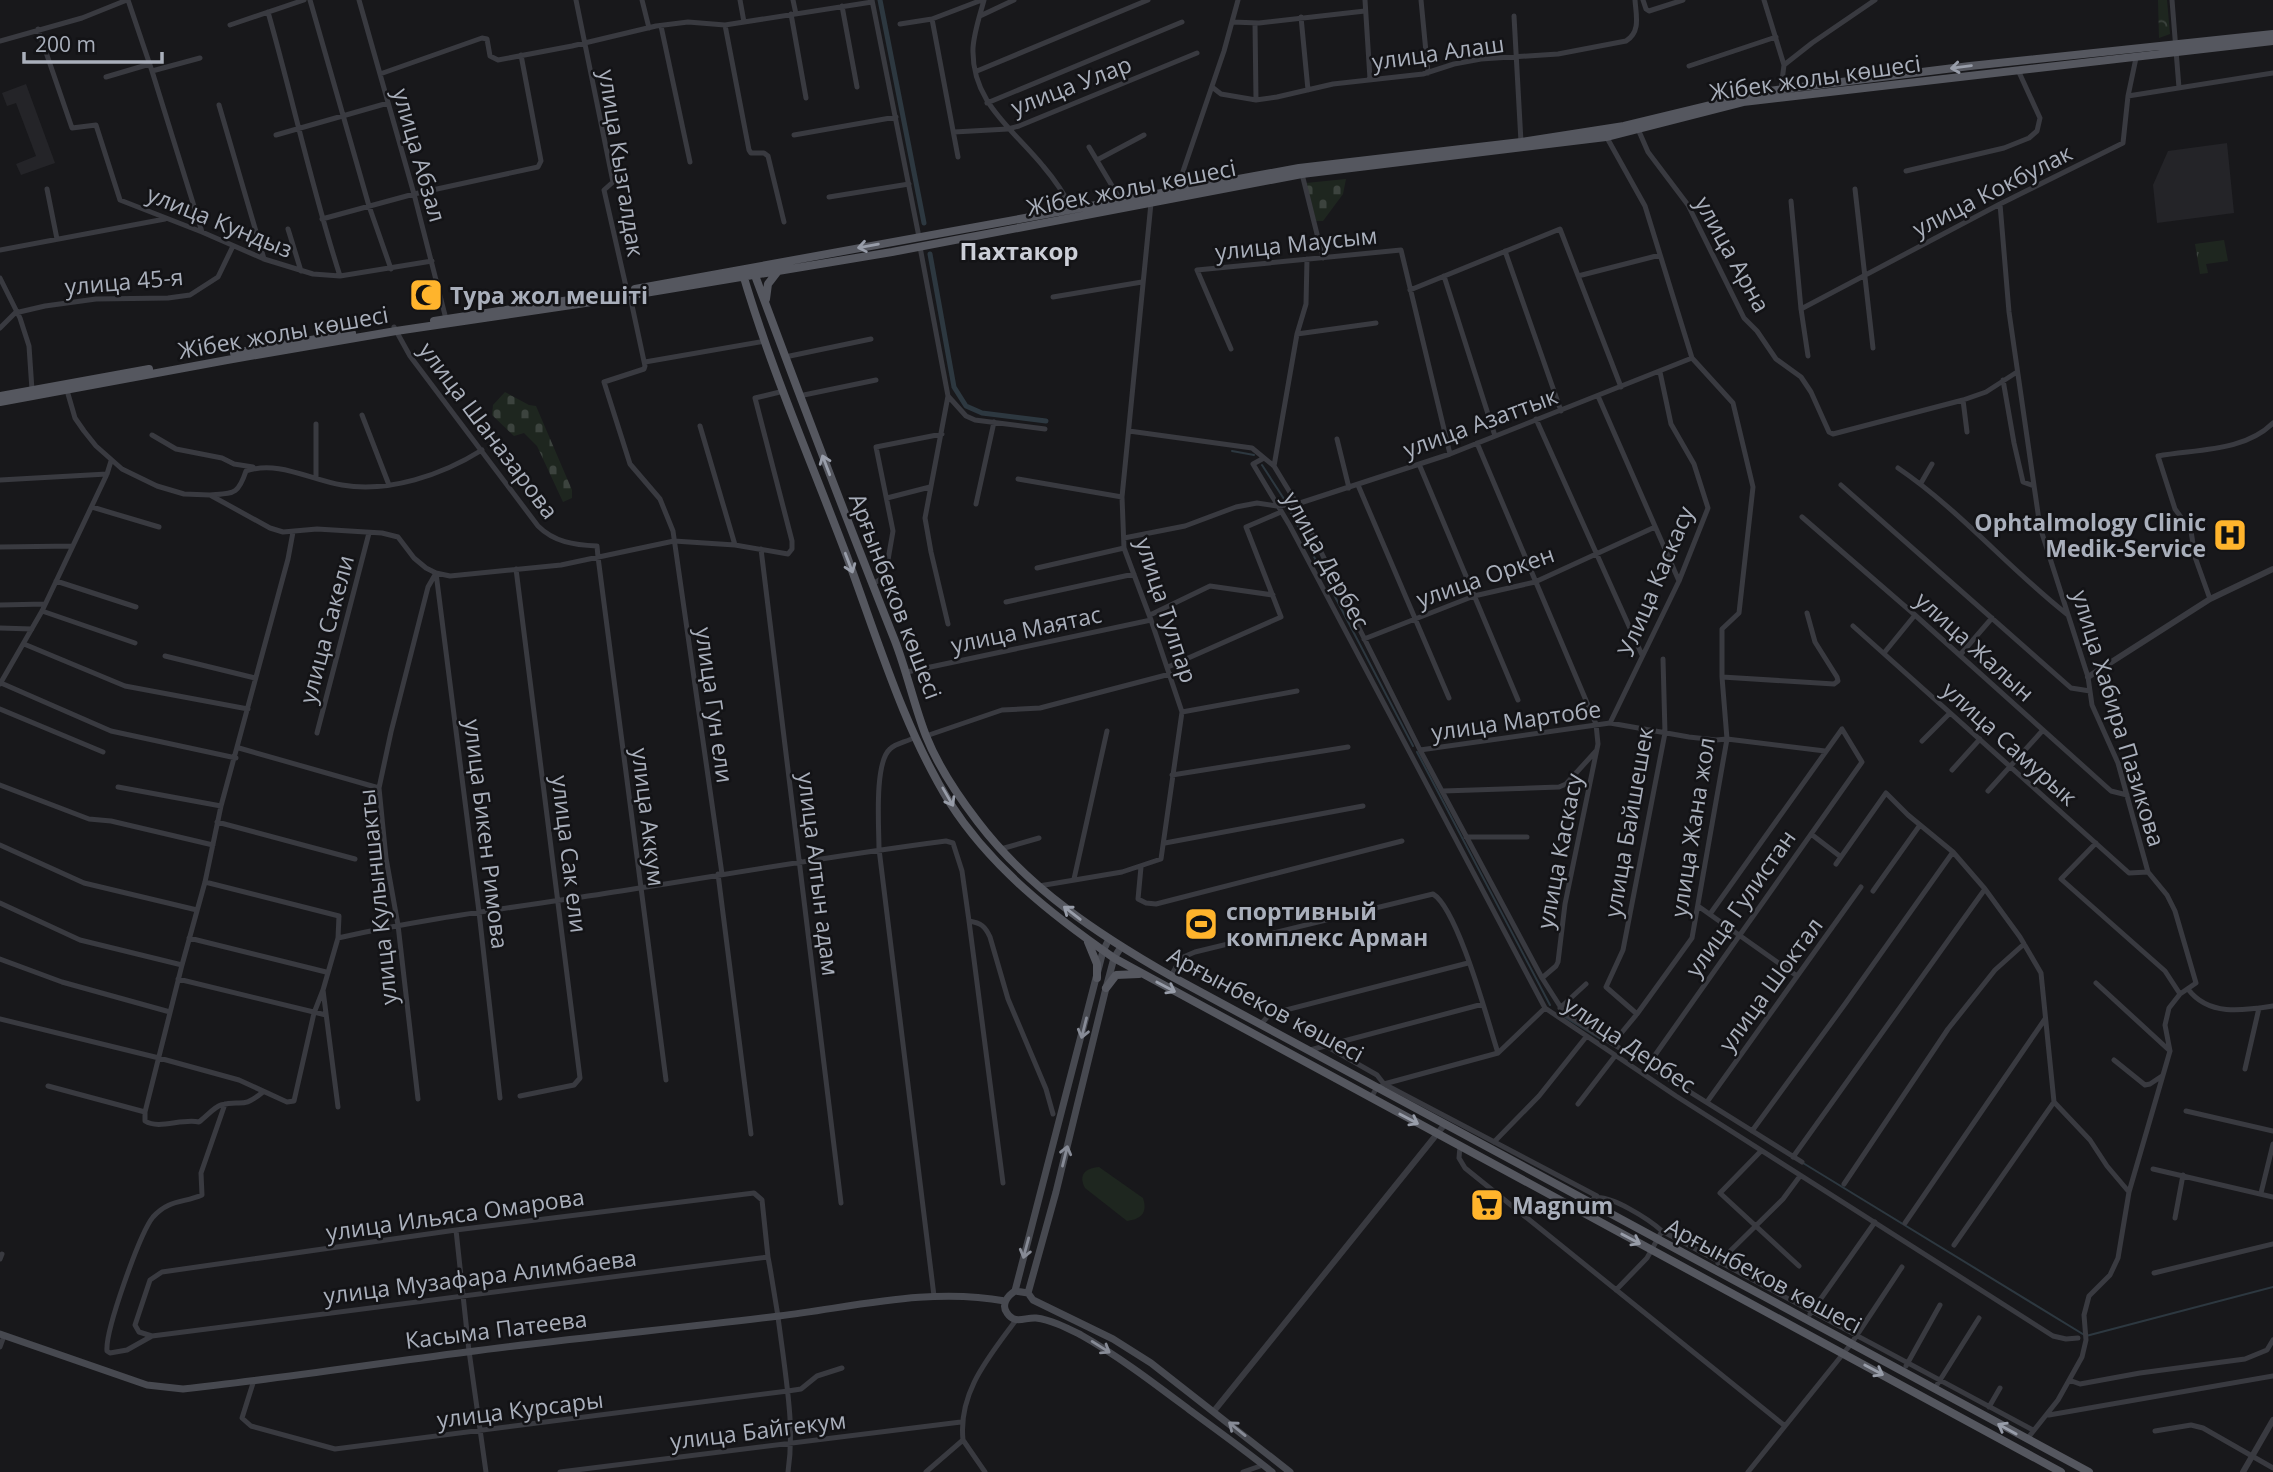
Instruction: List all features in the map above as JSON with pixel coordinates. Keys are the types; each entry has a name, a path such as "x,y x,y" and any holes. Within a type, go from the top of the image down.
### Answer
{"main road":[{"name":"Жібек жолы көшесі","path":"754,271 1151,203 1302,174 1638,129 1743,102 2018,69 2136,58 2273,34"},
{"name":"Жібек жолы көшесі","path":"1075,214 1121,201 1299,168 1605,133 1744,95 1781,89 1970,66 2273,41"},
{"path":"1067,199 1089,208"},
{"name":"Жібек жолы көшесі","path":"395,329 628,293 742,272 778,271 892,252 919,241"},
{"name":"Арғынбеков көшесі","path":"754,271 842,508 908,672 926,736 940,764 979,823 1000,849 1039,886 1078,919 1171,976 1381,1086 1588,1202 1660,1235 1808,1321 1854,1340 1937,1384 1983,1416 2089,1472"},
{"path":"765,302 768,284 778,271"},
{"name":"Жібек жолы көшесі","path":"0,402 66,387 446,319 728,279 742,272"},
{"name":"Арғынбеков көшесі","path":"742,272 765,341 915,737 951,803 977,839 1009,875 1070,928 1141,974 2061,1472"},
{"path":"728,279 750,294"},
{"name":"Жібек жолы көшесі","path":"0,396 66,387"},
{"path":"830,512 842,508"},
{"path":"1087,939 1097,964 1097,978"},
{"path":"1109,939 1103,951 1015,1292 1005,1301 1005,1309 1009,1316 1016,1320 1039,1318 1064,1326 1096,1345 1150,1380 1272,1472"},
{"path":"1028,1293 1114,958 1121,947"},
{"path":"1106,988 1116,975 1141,974"},
{"path":"1015,1292 1028,1293"},
{"path":"1028,1293 1033,1300 1113,1339 1157,1368 1290,1472"},
{"name":"Касыма Патеева","path":"2,1335 147,1385 183,1389 779,1316 866,1302 934,1296 1005,1301"},
{"path":"1028,1317 1034,1310 1033,1300"}],"street":[{"path":"0,41 82,18 127,0 150,64 202,232"},
{"path":"230,25 304,0"},
{"path":"310,0 369,205 391,270"},
{"name":"улица Абзал","path":"359,0 446,319"},
{"name":"улица Кызгалдак","path":"576,0 613,182 604,190 628,293"},
{"path":"642,0 649,28"},
{"path":"740,0 744,22"},
{"path":"793,0 806,98"},
{"path":"983,0 973,48 976,71 987,103 1042,165 1075,214"},
{"path":"900,24 932,19 983,0"},
{"path":"980,16 1014,0"},
{"path":"976,71 1148,0"},
{"path":"1179,190 1182,172 1205,100 1212,87 1238,0"},
{"path":"1365,0 1370,79"},
{"path":"1421,0 1428,73"},
{"name":"улица Алаш","path":"1212,87 1221,94 1256,100 1333,84 1428,73 1481,59 1558,54 1626,40 1637,30 1635,0"},
{"path":"1643,0 1649,10 1683,0"},
{"path":"1774,0 1765,1 1784,65 1781,89"},
{"path":"1784,65 1865,3 1875,0"},
{"path":"2172,0 2179,88"},
{"path":"380,74 482,37 487,39 494,59 661,26 688,22 725,25 872,1 948,396 925,518 948,624"},
{"path":"842,6 857,87"},
{"path":"1232,22 1255,23 1365,11"},
{"path":"268,12 322,219 340,276"},
{"path":"1514,16 1521,142"},
{"path":"1301,17 1308,90"},
{"path":"932,19 958,157"},
{"path":"987,103 1182,22"},
{"path":"1255,23 1256,100"},
{"path":"725,25 749,150 751,153 764,153 768,156 784,222"},
{"path":"661,26 690,163"},
{"name":"улица Кундыз","path":"38,29 72,128 96,125 120,200 264,259 301,271 340,276 391,270 432,261"},
{"path":"1689,66 1776,37"},
{"name":"улица Улар","path":"954,132 1008,129 1197,53"},
{"path":"322,219 414,194 538,167 540,164 521,55"},
{"path":"152,71 200,58"},
{"name":"улица Кокбулак","path":"1801,309 2000,204 2123,143 2128,96 2136,58"},
{"path":"106,77 150,64"},
{"path":"1906,171 2004,148 2029,138 2037,131 2040,118 2018,69"},
{"path":"2128,96 2273,72"},
{"path":"276,135 388,103"},
{"path":"219,105 264,259"},
{"path":"794,135 896,117"},
{"name":"улица Арна","path":"1638,129 1648,152 1688,205 1744,318 1757,331 1776,359 1801,377 1811,392 1829,432 1833,434 1963,400 1986,392 2017,372"},
{"name":"улица Жана жол","path":"1605,133 1645,206 1692,358 1732,402 1753,487 1739,613 1722,629 1722,677 1727,739 1692,938 1613,1043"},
{"path":"1097,160 1144,135"},
{"path":"1088,147 1121,201"},
{"path":"1302,174 1324,258"},
{"path":"829,197 909,184"},
{"path":"47,189 57,239"},
{"path":"1855,189 1873,348"},
{"path":"1791,201 1808,356"},
{"name":"улица Тулпар","path":"1151,203 1122,497 1124,548 1182,712 1165,843"},
{"name":"улица Хабира Пазикова","path":"2000,204 2009,312 2040,527 2088,677 2092,705 2118,763 2148,872 2168,895 2175,911 2196,984 2188,989"},
{"path":"0,250 168,218"},
{"path":"288,229 301,271"},
{"path":"1410,289 1560,229 1621,387"},
{"name":"улица 45-я","path":"15,313 96,299 190,295 218,277 233,246"},
{"name":"улица Маусым","path":"1231,349 1197,270 1401,250 1450,453"},
{"path":"1505,251 1561,411"},
{"path":"1578,276 1660,255"},
{"name":"улица Дербес","path":"1307,259 1306,304 1297,334 1274,466 1297,505 1420,750 1542,978 1565,1014 1802,1161"},
{"path":"1444,276 1495,436"},
{"path":"0,278 15,313 20,318 29,346 32,390"},
{"path":"1053,297 1142,282"},
{"path":"628,293 645,362 644,369 604,382 630,464 660,499 673,531 674,541"},
{"path":"0,328 15,313"},
{"path":"1297,334 1376,323"},
{"name":"улица Шаназарова","path":"395,329 410,356 547,534 570,544 597,546 598,557"},
{"path":"785,357 871,340"},
{"path":"645,362 765,341"},
{"name":"улица Азаттык","path":"1124,538 1185,526 1236,507 1257,503 1297,505 1477,443 1692,358"},
{"name":"Улица Каскасу","path":"1610,723 1679,581 1708,508 1694,464 1671,424 1660,372"},
{"path":"799,396 876,380"},
{"path":"2003,380 2023,482 2034,486"},
{"path":"66,387 75,418 96,446 111,461 157,486 184,494 233,493 240,487 246,471 256,468"},
{"path":"210,495 270,528 293,532 317,529 382,533 398,537 414,558 426,568 450,576 561,565 674,541 735,545 788,554 792,549 792,541 755,398 784,391"},
{"path":"948,396 966,416 1045,429"},
{"path":"1598,396 1679,581"},
{"path":"1963,400 1967,432"},
{"path":"362,415 389,485"},
{"path":"1536,419 1643,656"},
{"path":"976,504 994,422"},
{"path":"2210,599 2195,557 2191,531 2169,497 2158,456 2238,443 2258,436 2273,423"},
{"path":"316,424 316,477"},
{"path":"700,426 735,545"},
{"path":"1129,431 1252,448 1274,466"},
{"path":"872,584 885,577 893,531 876,446 942,434"},
{"path":"152,435 176,449 222,458 234,464 294,471 340,485 362,487 389,485 447,469 482,450"},
{"path":"1337,439 1349,488"},
{"path":"1477,443 1596,724"},
{"name":"улица Дербес","path":"1264,458 1253,464 1407,743 1545,1008 1761,1151 2053,1336 2078,1338"},
{"path":"111,461 57,581 0,684 111,731 236,758"},
{"path":"1419,464 1518,700"},
{"path":"1921,483 1932,464"},
{"path":"1898,468 1921,483 2040,593 2068,615"},
{"path":"0,480 107,474"},
{"path":"1018,479 1122,497"},
{"path":"1357,485 1449,698"},
{"path":"1841,485 2071,688 2090,691"},
{"path":"887,498 930,487"},
{"path":"92,506 159,527"},
{"path":"1168,667 1281,617 1246,527 1281,512"},
{"name":"улица Жалын","path":"1802,517 2110,791 2127,795"},
{"name":"улица Оркен","path":"1364,639 1474,596 1535,582 1655,527"},
{"path":"263,1092 242,1105 225,1104 216,1107 199,1122 189,1119 151,1125 145,1121 178,979 205,883 221,806 239,748 293,532"},
{"name":"улица Сакели","path":"317,733 369,533"},
{"name":"улица Гун ели","path":"674,541 720,874 751,1134"},
{"path":"0,547 73,546"},
{"path":"1037,568 1124,548"},
{"name":"улица Алтын адам","path":"761,549 841,1203"},
{"name":"улица Аккум","path":"598,557 666,1080"},
{"name":"улица Сак ели","path":"516,569 580,1078 575,1085 520,1096"},
{"path":"2088,677 2210,599 2258,575 2273,571"},
{"name":"улица Кулыншакты","path":"418,1099 379,788 428,587 436,573"},
{"name":"улица Бикен Римова","path":"436,573 500,1098"},
{"path":"1006,602 1134,574"},
{"path":"57,581 136,607"},
{"name":"улица Маятас","path":"908,672 1150,617 1210,586 1273,595"},
{"path":"0,605 45,604"},
{"path":"42,611 135,643"},
{"path":"1722,677 1834,684 1838,681 1815,642 1807,613"},
{"path":"1884,653 1915,615"},
{"path":"1960,655 1992,618"},
{"name":"улица Самурык","path":"1853,626 2129,873 2148,872"},
{"path":"0,628 32,629"},
{"path":"24,644 125,686 248,709"},
{"path":"165,656 255,678"},
{"name":"улица Байшешек","path":"1637,1014 1606,987 1623,950 1665,733 1663,659"},
{"path":"0,671 9,672"},
{"path":"926,736 1002,710 1040,708 1170,674"},
{"path":"1182,712 1297,691"},
{"path":"0,709 103,752"},
{"path":"1922,741 1950,713"},
{"name":"улица Мартобе","path":"1420,750 1610,723 1716,740 1825,751"},
{"name":"улица Каскасу","path":"1542,978 1558,962 1565,904 1597,750 1596,724"},
{"name":"улица Гулистан","path":"1648,1065 1862,762 1842,729 1825,751"},
{"path":"1988,792 2043,730"},
{"path":"1074,879 1107,731"},
{"path":"915,737 892,747 884,755 878,788 880,849 934,1296"},
{"path":"1952,770 1980,739"},
{"path":"1172,775 1348,747"},
{"path":"239,748 379,788"},
{"path":"1443,792 1559,787 1566,784 1597,750"},
{"path":"1710,914 1825,751"},
{"path":"0,785 89,819 111,821 213,845"},
{"path":"118,787 221,806"},
{"path":"1836,864 1886,793 1953,852 1984,889 2024,944 2041,973 2054,1102 2090,1140 2129,1192"},
{"path":"1039,886 1141,867 1161,859 1165,843 1363,806"},
{"path":"217,822 355,859"},
{"path":"1873,891 1920,825"},
{"path":"1811,834 1842,856"},
{"path":"1466,836 1527,837"},
{"path":"1000,849 1039,838"},
{"path":"338,938 398,925 880,849 946,841 953,843 962,870 1003,1183"},
{"path":"1141,867 1138,900 1146,904 1156,904 1402,841"},
{"path":"2096,843 2061,879 2165,971 2180,994"},
{"path":"0,845 84,883 197,910"},
{"path":"1752,1131 1953,852"},
{"path":"0,1019 239,1080 286,1102 294,1101 314,1013 338,938 339,916 205,883"},
{"name":"улица Шоктал","path":"1707,1102 1861,887"},
{"path":"1793,1157 1984,889"},
{"path":"1171,976 1181,958 1195,952 1428,894 1439,897 1449,912 1498,1053"},
{"path":"0,903 80,940 182,965"},
{"path":"1698,906 1797,976"},
{"path":"969,921 979,922 986,927 1008,999 1046,1089 1053,1114"},
{"path":"189,938 326,972"},
{"path":"1844,1184 1948,1029 1995,970 2024,944"},
{"path":"0,959 62,982 170,1012"},
{"path":"1261,1024 1269,1014 1468,962"},
{"path":"178,979 326,1015"},
{"path":"2096,983 2170,1051"},
{"path":"1553,1015 1586,984"},
{"path":"2027,1439 2048,1415 2082,1356 2086,1340 2084,1315 2090,1296 2110,1275 2118,1258 2129,1192 2170,1051 2165,1025 2169,1007 2188,989 2196,999 2210,1007 2224,1010 2273,1006"},
{"path":"323,990 338,1107"},
{"path":"1310,1050 1483,1004"},
{"path":"1371,1098 1381,1086 1498,1053 1545,1008"},
{"path":"2245,1069 2259,1008"},
{"path":"1905,1223 2045,1019"},
{"path":"1494,1142 1539,1096 1586,1037"},
{"path":"1326,1046 1377,1075 1381,1086 1651,1222 1660,1235 1651,1250 1616,1290"},
{"path":"1578,1104 1615,1056"},
{"path":"2114,1060 2145,1085 2162,1076"},
{"path":"48,1086 145,1112"},
{"path":"1954,1245 2054,1102"},
{"path":"152,1336 127,1350 110,1353 106,1348 133,1260 153,1217 168,1204 202,1195 201,1172 225,1104"},
{"path":"2186,1111 2273,1131"},
{"path":"1214,1411 1445,1124"},
{"path":"2261,1193 2273,1144"},
{"path":"1460,1146 1459,1158 1465,1168 1785,1426"},
{"path":"1761,1151 1720,1193 1799,1266"},
{"path":"2153,1169 2273,1197"},
{"path":"2175,1218 2183,1175"},
{"path":"1800,1176 1783,1199 1716,1266 1811,1311 1854,1340"},
{"name":"улица Ильяса Омарова","path":"139,1332 135,1325 150,1280 162,1272 456,1230 754,1193 762,1200 768,1257"},
{"path":"1588,1202 1597,1196"},
{"path":"1808,1321 1811,1311 1875,1222"},
{"path":"456,1230 469,1352 486,1472"},
{"path":"2154,1273 2273,1244"},
{"path":"768,1257 779,1316 788,1391 792,1444 788,1472"},
{"name":"улица Музафара Алимбаева","path":"139,1332 152,1336 768,1257"},
{"path":"1748,1472 1854,1340 1902,1267"},
{"path":"1905,1368 1940,1305"},
{"path":"1979,1318 1937,1384 2033,1430"},
{"path":"985,1472 963,1440 961,1422 968,1391 1016,1320"},
{"path":"0,1347 2,1335"},
{"path":"2069,1380 2080,1384 2245,1359 2267,1350 2273,1340"},
{"name":"улица Курсары","path":"254,1380 242,1418 251,1426 335,1450 801,1389 817,1376 842,1368"},
{"path":"2048,1415 2273,1376"},
{"path":"1983,1416 2000,1388"},
{"path":"2243,1472 2273,1420"},
{"name":"улица Байгекум","path":"559,1472 961,1422"},
{"path":"2155,1431 2191,1425 2203,1427 2273,1468"},
{"path":"926,1472 963,1440"},
{"path":"1243,1472 1263,1465"}],"shaded area":[{"path":"26,84 55,163 21,175 16,164 36,156 16,103 7,106 2,93"},
{"path":"2227,143 2234,213 2157,223 2153,185 2168,151"}],"green space":[{"path":"2158,0 2167,0 2170,34 2159,38"},
{"path":"1346,179 1343,194 1323,221 1316,221 1306,183"},
{"path":"2224,240 2228,261 2206,264 2208,273 2200,274 2195,244"},
{"path":"505,392 536,406 572,490 572,498 563,502 537,446 524,433 514,436 492,415 493,405"},
{"path":"1099,1167 1143,1198 1145,1208 1140,1217 1127,1221 1085,1188 1082,1179 1084,1173"}],"waterway":[{"path":"880,0 924,223"},
{"path":"930,254 954,387 966,406 982,413 1046,421"},
{"path":"1232,451 1254,455"},
{"path":"1262,465 1286,502"},
{"path":"1288,507 1413,746"},
{"path":"1417,752 1550,1005"},
{"path":"1560,1014 1604,1041"},
{"path":"1803,1163 2086,1336 2273,1287"}],"place":[{"name":"Тура жол мешіті","path":"426,295"},
{"name":"Ophtalmology Clinic Medik-Service","path":"2230,535"},
{"name":"спортивный комплекс Арман","path":"1201,924"},
{"name":"Magnum","path":"1487,1205"}],"district":[{"name":"Пахтакор","path":"1019,250"}]}
